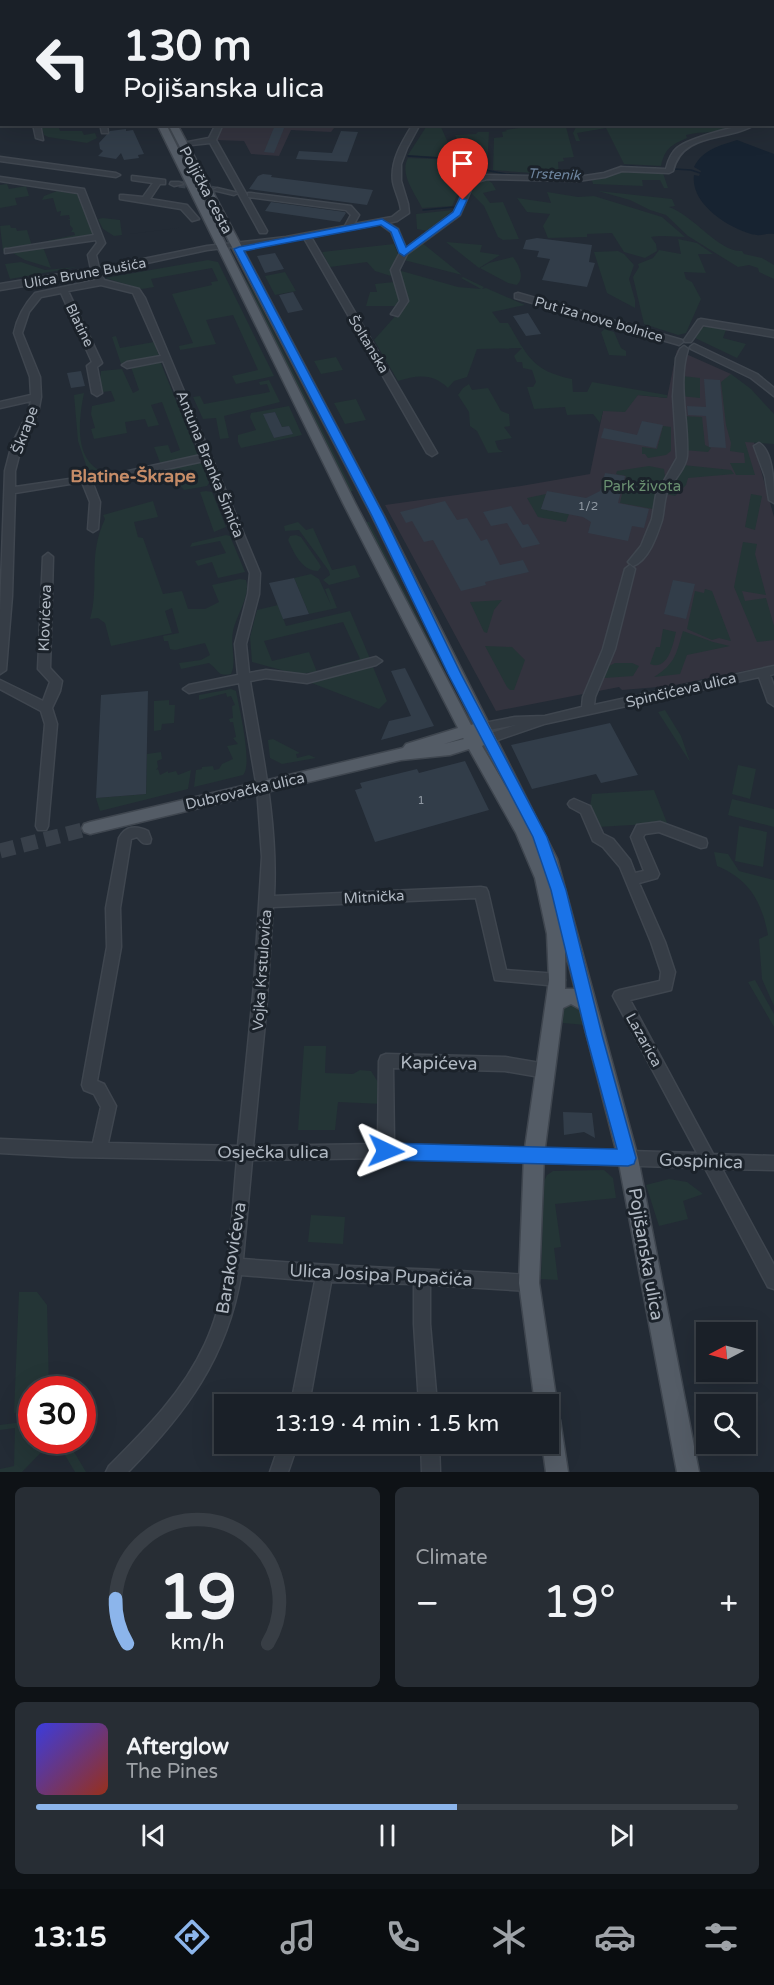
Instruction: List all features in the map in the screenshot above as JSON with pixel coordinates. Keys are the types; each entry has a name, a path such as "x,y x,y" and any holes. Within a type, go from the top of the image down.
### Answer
{"main road":[{"name":"Poljička cesta","path":"162,126 469,737 523,831 537,862 548,897 557,952 558,980 534,1155 530,1282 545,1394"},
{"name":"Poljička cesta","path":"173,126 378,516 549,860 587,1004"},
{"name":"Dubrovačka ulica","path":"90,828 401,754 436,751 469,737 486,733"},
{"path":"555,1004 560,998 576,996 587,1004"},
{"name":"Pojišanska ulica","path":"587,1004 628,1158 688,1472"},
{"path":"554,1454 557,1472"}],"street":[{"path":"37,126 40,138"},
{"path":"212,140 219,126"},
{"path":"382,222 405,213 406,208 398,185 398,158 416,126"},
{"path":"395,314 404,301 395,270 404,253 457,213 469,187 476,179 486,177 584,178 605,176 621,169 669,170 670,159 680,147 747,126"},
{"path":"182,144 212,140"},
{"path":"212,140 263,231"},
{"path":"0,159 116,175"},
{"path":"135,178 160,182 145,200"},
{"path":"0,179 81,191 101,243 92,255 101,282"},
{"path":"218,190 234,193"},
{"path":"251,195 348,208 355,215 348,228"},
{"path":"123,197 184,207 195,219"},
{"path":"382,222 395,231 404,253"},
{"name":"Ulica Brune Bušića","path":"0,287 382,222"},
{"name":"Šoltanska","path":"306,235 432,453"},
{"path":"8,252 99,237"},
{"name":"Antuna Branka Šimića","path":"63,289 101,282 138,293 255,573 255,589 239,636 264,787"},
{"name":"Blatine","path":"63,289 97,363 92,366 97,393"},
{"name":"Škrape","path":"0,670 7,596 10,471 17,444 33,413 36,396 35,377 18,333 26,311 38,295 63,289"},
{"name":"Put iza nove bolnice","path":"518,296 686,345 754,376 774,393"},
{"path":"588,711 589,697 609,650 632,566 646,547 657,519 661,495 682,458 678,396 681,358 686,345 700,322 774,334"},
{"path":"127,365 166,356"},
{"path":"0,405 36,396"},
{"path":"759,446 770,476 774,500"},
{"path":"124,475 207,457"},
{"path":"10,491 86,478 95,502 93,529"},
{"name":"Klovićeva","path":"42,826 51,724 46,708 56,686 56,681 44,669 48,556"},
{"path":"189,688 245,677 281,674 297,679 307,679 376,661"},
{"path":"768,671 774,702"},
{"name":"Spinčićeva ulica","path":"545,720 768,671"},
{"path":"0,684 46,708"},
{"name":"Dubrovačka ulica","path":"486,733 522,729 545,720"},
{"name":"Vojka Krstulovića","path":"245,1153 263,977 267,902 268,836 264,787"},
{"name":"Lazarica","path":"574,804 586,810 598,837 608,843 626,864 658,942 668,972 666,986 620,996 711,1162"},
{"path":"632,879 652,874 637,837 641,829 660,827 701,843"},
{"path":"99,1150 109,1106 99,1089 89,1085 114,947 113,908 125,838 130,833 137,832 145,839"},
{"name":"Mitnička","path":"267,902 482,892 500,976 558,980"},
{"name":"Kapićeva","path":"386,1151 386,1061 505,1064 546,1071"},
{"name":"Osječka ulica","path":"0,1146 245,1153 386,1151 628,1158"},
{"name":"Barakovićeva","path":"115,1472 150,1438 191,1388 220,1328 234,1266 245,1153"},
{"name":"Gospinica","path":"628,1158 774,1163"},
{"path":"711,1162 772,1274"},
{"name":"Ulica Josipa Pupačića","path":"234,1266 324,1274 422,1276 530,1282"},
{"path":"302,1394 324,1274"},
{"path":"422,1276 422,1324 427,1394"},
{"path":"279,1472 285,1454"},
{"path":"430,1454 431,1472"}],"shaded area":[{"path":"222,126 343,126 334,128 331,132 291,130 279,156 251,154 244,141 215,140"},
{"path":"677,350 731,374 748,411 757,456 774,517 774,665 670,686 622,690 619,687 496,711 385,505 590,474 603,411 638,395 667,398"}],"green space":[{"path":"41,126 58,126 60,131 82,131 84,135 95,133 97,138 87,143 44,135"},
{"path":"427,126 440,126 455,158 408,155"},
{"path":"741,126 730,130 686,135 687,138 667,151 661,166 624,164 606,128 577,133 580,141 576,141 573,133 576,127"},
{"path":"527,127 566,127 574,157 563,158 564,161 558,162 559,175 493,170 494,138 503,137 502,132 507,131 505,130"},
{"path":"489,132 487,169 463,158 455,135"},
{"path":"408,158 455,160 469,169 464,175 465,179 452,206 422,208 405,170"},
{"path":"625,170 663,173 668,188 664,188 660,180 642,180 643,186 593,184 592,180 597,177 609,176"},
{"path":"486,179 496,190 483,193 490,203 503,202 519,239 503,240 498,237 484,206 471,193 479,180"},
{"path":"7,184 9,189 26,186 29,196 15,198 17,205 0,208 0,185"},
{"path":"57,191 77,194 94,236 48,244 47,241 75,235 71,232 73,229 70,220 67,219 70,219 69,215 60,216 61,211 57,212 53,198 42,200 44,196"},
{"path":"598,191 672,199 675,206 669,207 678,211 725,246 762,258 774,265 774,279 749,265 738,267 688,236 666,215 630,200"},
{"path":"547,192 578,197 594,196 662,217 685,237 651,237 656,244 657,251 645,258 624,252 612,233 587,234 587,237 548,238 543,226 550,214 527,212 517,198 551,203"},
{"path":"453,210 427,231 417,229 416,214"},
{"path":"98,219 120,220 122,235 114,236 103,229"},
{"path":"10,225 17,231 27,230 32,246 3,251 0,226"},
{"path":"678,239 697,243 713,254 698,254 706,273 684,272 686,279 692,282 701,299 686,333 678,335 644,324 633,277 639,267 638,264 653,258 659,250 681,254"},
{"path":"421,242 462,275 404,260 410,251"},
{"path":"446,242 482,245 480,252 500,255 479,268"},
{"path":"394,244 398,254 391,276 375,271 367,262 330,267 322,252"},
{"path":"43,247 51,268 25,260 11,252"},
{"path":"618,251 634,265 629,279 635,308 607,293 594,252"},
{"path":"513,257 521,275 517,285 508,283 480,268 489,263"},
{"path":"208,260 218,262 274,376 236,384 232,376 258,370 233,315 206,320 216,344 180,350 179,346 193,343 172,294 212,285 211,282 218,281 212,268 151,279 154,287 142,289 105,278"},
{"path":"232,261 235,261 255,295 353,491 349,492"},
{"path":"21,262 45,270 78,267 10,279 5,264"},
{"path":"398,270 458,287 481,289 461,278 463,277 484,287 482,289 486,288 525,305 492,312 500,323 508,323 526,353 539,366 559,376 572,379 573,392 587,392 592,382 667,395 667,398 638,395 625,412 603,411 600,423 593,414 567,415 565,407 534,409 527,387 533,387 536,382 532,370 523,368 522,362 517,362 514,356 522,348 477,349 467,377 454,381 448,388 437,380 424,377 412,377 398,381 374,340 406,304"},
{"path":"285,272 296,291 275,295 265,276"},
{"path":"394,282 399,301 396,306 366,306 370,292 377,292 375,284"},
{"path":"713,325 727,327 723,338 746,344 737,358 695,338 700,328"},
{"path":"605,329 614,332 621,348 626,351 626,356 609,355 601,332"},
{"path":"116,336 120,348 154,342 159,356 121,364 112,337"},
{"path":"336,357 343,370 321,374 314,361"},
{"path":"160,361 198,455 161,465 154,447 168,445 171,453 180,450 162,402 151,405 159,425 148,427 145,419 125,422 127,433 94,439 91,429 95,428 91,414 92,406 115,401 111,391 102,392 99,387 101,371 122,369 133,393 139,390 131,367"},
{"path":"731,374 751,389 774,414 774,444 745,442 755,475 736,475 730,463 745,463 744,453 730,451 731,443 726,425 721,382"},
{"path":"682,376 700,378 700,398 680,396"},
{"path":"269,380 280,402 224,416 229,438 220,439 216,418 203,419 193,397 200,396 204,404 270,392 267,384 260,385 259,382"},
{"path":"469,384 472,390 488,388 501,411 509,414 510,426 504,427 512,438 495,441 498,449 503,452 488,453 477,431 470,426 469,412 458,395"},
{"path":"84,393 80,426 82,448 93,466 103,472 102,474 89,474 78,441 74,395"},
{"path":"356,399 366,420 345,424 334,403"},
{"path":"289,406 302,435 241,448 238,435 256,430 250,417 251,413","holes":["275,412 282,427 289,426 292,434 274,438 264,414"]},
{"path":"681,416 702,417 705,445 711,448 708,452 684,450"},
{"path":"663,426 671,427 671,451 666,455 648,458 642,454 642,447 657,449"},
{"path":"201,462 209,483 207,486 184,490 176,481 184,479 180,469 153,475 156,470"},
{"path":"683,465 731,470 734,474 688,478 686,485 675,496 666,494"},
{"name":"Park života","path":"649,466 664,469 665,476 653,509 620,503 626,476 616,474 617,471"},
{"path":"200,492 212,492 226,527 214,532"},
{"path":"546,494 541,509 569,514 566,522 538,517 527,498"},
{"path":"751,494 762,496 755,530 745,527"},
{"path":"153,501 158,517 134,522 138,537 143,538 163,594 182,591 188,609 205,609 219,602 212,585 240,579 246,580 245,599 233,631 231,674 221,674 209,663 181,669 179,663 201,660 210,655 205,643 175,650 170,649 168,641 164,641 163,636 179,633 172,608 165,611 172,633 111,646 105,623 98,618 90,619 94,594 96,546 105,519 103,515"},
{"path":"298,522 306,530 313,528 332,570 355,565 360,577 329,585 323,580 330,575 329,571 299,530 285,531 284,526"},
{"path":"365,522 369,522 445,671 423,637"},
{"path":"230,536 245,572 218,578 212,562 198,566 195,561 226,553 220,541 190,547 192,543"},
{"path":"290,536 301,537 319,563 321,567 318,571 307,568 296,556 288,540"},
{"path":"743,542 757,544 755,554 766,595 742,591 745,601 766,598 774,626 774,640 757,642 734,587"},
{"path":"311,574 319,579 331,605 325,589 329,588 337,608 309,614 294,578"},
{"path":"705,589 712,591 731,641 719,638 712,640 687,629 695,591 704,593"},
{"path":"502,600 494,610 487,633 484,632 470,602"},
{"path":"278,605 286,626 350,611 371,661 331,671 330,667 360,659 343,622 264,641 272,661 309,652 317,672 296,674 252,662 250,637 257,610"},
{"path":"663,629 676,632 671,650 661,664 650,664 656,647 660,647"},
{"path":"683,631 730,646 687,655 680,674 654,677 671,662 677,652"},
{"path":"485,646 512,647 525,660 514,690 507,687"},
{"path":"615,663 632,663 639,666 633,676 604,678 609,666"},
{"path":"373,667 387,701 379,709 309,682"},
{"path":"231,689 236,691 242,722 246,769 243,775 194,787 196,770 213,766 214,770 219,769 222,764 233,759 227,746 238,744 233,738 236,737 233,722 229,719 233,718 232,706 235,705 231,696 227,697 226,693 199,700 199,695"},
{"path":"169,700 169,705 175,705 174,723 162,724 161,730 154,731 154,701"},
{"path":"665,710 681,736 690,762 658,712"},
{"path":"273,739 300,753 296,754 297,758 309,755 316,758 282,764 270,758 268,740"},
{"path":"161,752 162,759 157,761 156,770 158,769 160,775 168,771 168,773 176,771 178,775 191,770 188,789 100,811 96,798 146,794 147,754"},
{"path":"738,765 756,769 750,799 732,794"},
{"path":"654,790 667,823 597,827 590,807 592,794"},
{"path":"732,799 774,809 774,827 728,815"},
{"path":"739,826 767,832 763,867 735,861"},
{"path":"714,852 728,854 739,871 774,880 774,1006 762,979 759,939 768,935 762,912 746,885 728,871 717,866"},
{"path":"755,980 774,1014 774,1027 748,982"},
{"path":"569,1002 582,1007 586,1025 563,1023 563,1006"},
{"path":"304,1046 326,1046 325,1073 353,1074 360,1070 371,1071 383,1090 383,1104 338,1102 335,1130 298,1130"},
{"path":"604,1170 613,1178 616,1198 555,1204 561,1247 554,1248 558,1280 541,1279 544,1181 547,1175 553,1171"},
{"path":"669,1179 687,1182 703,1194 683,1201 688,1219 659,1226 646,1185"},
{"path":"311,1215 345,1217 343,1244 308,1242"},
{"path":"19,1292 37,1292 47,1305 49,1376 18,1376 18,1412 14,1413"},
{"path":"18,1423 18,1454 39,1454 22,1472 0,1472 0,1469 14,1466 15,1428 0,1430 0,1425"},
{"path":"64,1454 75,1454 86,1472 75,1472"}],"water":[{"path":"737,140 774,154 774,234 754,235 721,220 704,204 694,185 694,175 699,176 701,171 694,167 697,161 713,149"}],"building":[{"path":"275,126 285,126 274,153 264,152"},
{"path":"126,129 126,131 133,130 144,154 138,155 139,158 124,160 121,153 116,159 98,156 103,151 99,143 110,131"},
{"path":"341,131 358,132 347,162 296,159 299,151 332,153"},
{"path":"272,175 271,177 373,190 367,205 249,189 258,176"},
{"path":"271,202 346,213 340,222 265,211"},
{"path":"537,238 592,245 589,262 595,263 587,287 542,280 550,259 537,257 539,251 523,249 526,240"},
{"path":"275,253 284,269 265,273 257,256"},
{"path":"293,292 303,310 288,313 279,295"},
{"path":"528,313 541,334 526,336 513,316"},
{"path":"81,371 85,386 71,388 67,373"},
{"path":"704,379 720,380 726,448 709,447 706,416 688,415 687,406 706,407"},
{"path":"275,412 282,427 289,426 293,434 274,438 263,414"},
{"path":"642,421 663,425 656,448 601,438 604,428 637,435"},
{"path":"605,473 625,476 618,503 649,509 644,528 632,526 628,541 588,533 591,522 583,517 541,509 547,491 586,498 600,491"},
{"path":"445,501 457,520 467,518 481,541 487,539 500,565 523,560 529,572 485,582 486,585 461,591 433,540 424,542 412,521 406,523 400,512"},
{"path":"511,506 523,525 528,524 540,544 522,548 507,523 491,526 483,512"},
{"path":"294,578 309,614 283,619 269,583"},
{"path":"673,580 695,584 686,619 664,614"},
{"path":"405,668 434,726 381,740 389,721 411,716 391,671"},
{"path":"148,691 146,794 96,798 101,695"},
{"path":"610,723 638,775 601,783 596,774 532,789 511,745"},
{"path":"465,761 489,810 375,842 355,790 362,788 360,783 417,769 419,773"},
{"path":"563,1112 592,1113 595,1138 584,1132 564,1135"}],"waterway":[{"name":"Trstenik","path":"408,156 456,159 475,168 506,174 559,177"},
{"name":"Trstenik","path":"610,172 624,166 691,170 700,173"},
{"name":"Trstenik","path":"423,210 455,207 467,183 478,169"},
{"name":"Trstenik","path":"569,177 595,175"}],"tunnel":[{"path":"179,184 216,190"},
{"path":"0,851 90,828"}],"district":[{"name":"Blatine-Škrape","path":"133,476"}],"route":[{"path":"386,1151 628,1158 594,1035 581,975 558,890 540,837 455,674 378,516 239,249 382,222 392,226 404,253 457,213 463,200"}]}
